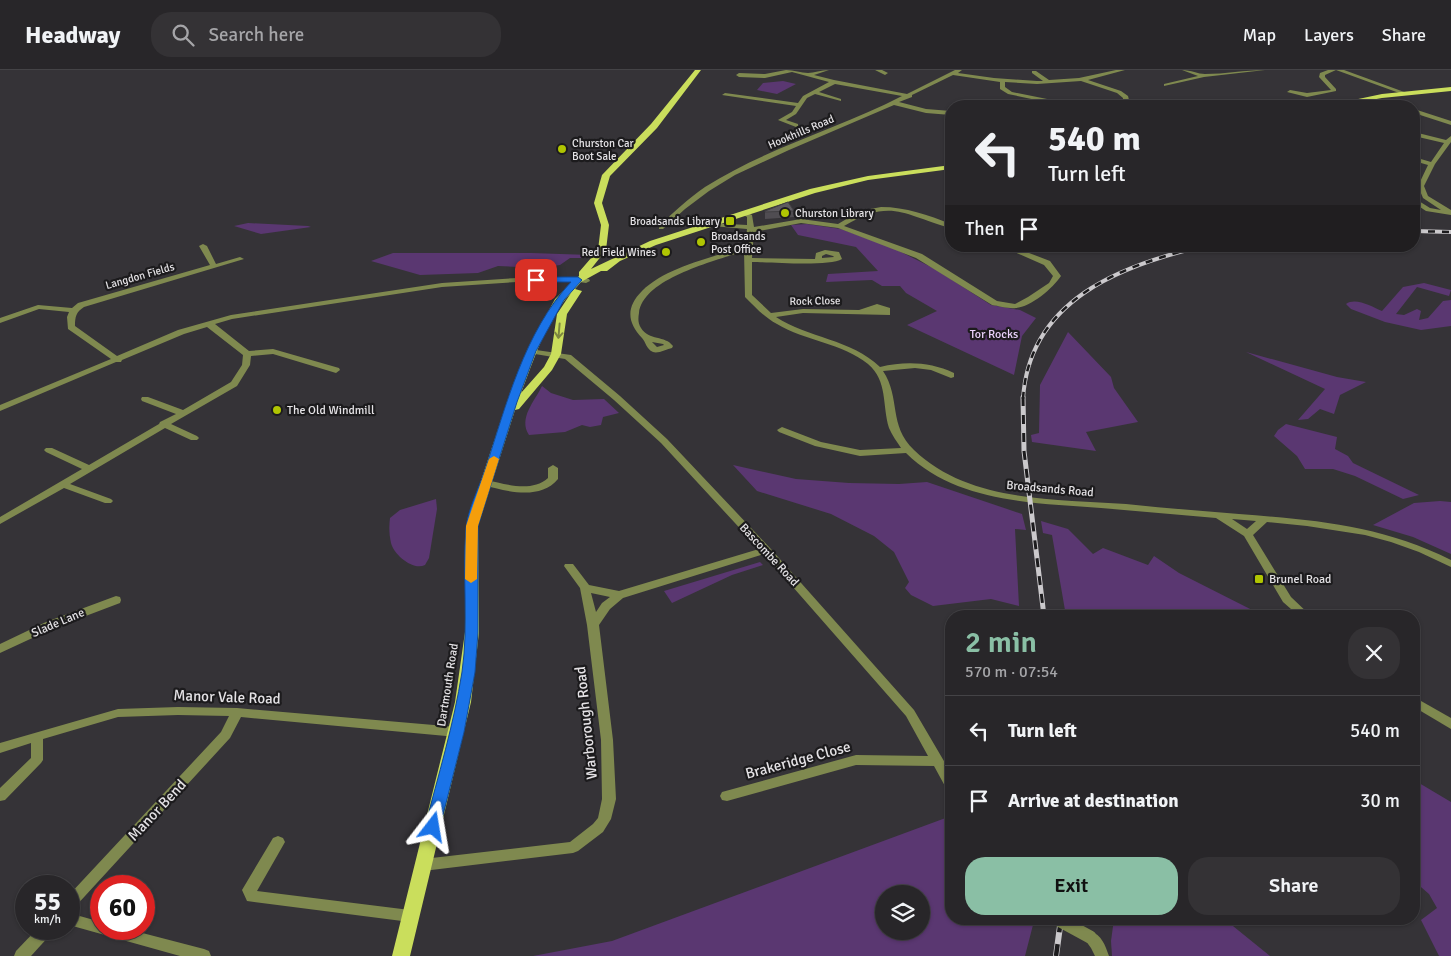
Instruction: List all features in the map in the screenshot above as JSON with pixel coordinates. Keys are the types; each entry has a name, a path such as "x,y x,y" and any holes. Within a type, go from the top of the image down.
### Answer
{"main road":[{"path":"581,280 602,250 605,225 598,203 606,175 654,126 698,70"},
{"path":"1355,100 1397,90 1450,86"},
{"path":"1364,100 1450,86"},
{"path":"581,280 613,261 653,243 836,184 945,168"},
{"path":"602,250 613,261"},
{"name":"Dartmouth Road","path":"401,956 457,732 469,672 472,526 532,351 560,299 581,280"},
{"name":"Dartmouth Road","path":"508,417 518,402 548,368 556,354 562,314 581,280"}],"street":[{"path":"739,75 765,76 790,70 834,82 910,96"},
{"path":"808,76 826,70"},
{"path":"878,70 885,73"},
{"name":"Hookhills Road","path":"661,228 695,195 713,184 783,150 895,103 959,70"},
{"path":"951,74 1002,82 1048,82 1080,79 1122,70"},
{"path":"1184,70 1203,76"},
{"path":"1166,85 1203,76 1262,70"},
{"path":"1290,92 1307,95 1334,90 1322,76 1322,74 1333,70"},
{"path":"1339,70 1404,93"},
{"path":"1034,72 1048,82"},
{"path":"1080,79 1119,92 1126,97 1126,100"},
{"path":"796,124 778,119 794,113 805,97 834,82"},
{"path":"1002,82 1002,88 1010,93 1045,100"},
{"path":"814,92 839,100"},
{"path":"725,95 798,105"},
{"path":"895,103 926,111 945,113"},
{"path":"1420,113 1451,123"},
{"path":"1420,135 1449,140 1420,182"},
{"path":"1420,161 1432,164"},
{"path":"1420,190 1425,197 1449,213"},
{"path":"1420,198 1425,197"},
{"path":"1420,204 1428,210 1449,213"},
{"path":"839,226 869,210 885,208 918,213 945,224"},
{"path":"743,213 750,216 751,228 748,248 748,295 769,316 795,329 855,352 879,370 898,364 915,365 941,370 950,375"},
{"path":"712,224 751,228 801,222 839,226 919,256 994,303 1016,306 1038,294 1057,276 1047,263 1019,252"},
{"path":"203,246 214,266"},
{"path":"647,339 638,331 634,314 636,304 650,286 674,274 748,248"},
{"name":"Langdon Fields","path":"0,321 38,307 74,310 98,299 240,259"},
{"path":"748,260 818,261"},
{"path":"0,408 181,332 231,317 442,285 517,280 581,280"},
{"path":"74,310 71,316 71,327 118,360"},
{"name":"Rock Close","path":"769,316 780,312 811,310 862,312"},
{"path":"209,324 247,354 273,351 336,370"},
{"path":"532,351 556,354"},
{"path":"0,521 87,468 234,384 246,365 247,354"},
{"name":"Bascombe Road","path":"556,354 568,357 646,424 766,550 910,713 945,773"},
{"name":"Broadsands Road","path":"879,370 890,399 894,429 908,450 935,470 967,486 1003,498 1348,526 1408,544 1451,564"},
{"path":"145,399 182,413"},
{"path":"163,424 194,438"},
{"path":"782,430 818,444 860,453 908,450"},
{"path":"49,450 87,468"},
{"path":"486,482 512,488 538,488 554,479 553,468"},
{"path":"62,484 108,501"},
{"path":"1217,515 1248,534 1287,599 1299,610"},
{"path":"1248,534 1266,518"},
{"path":"593,625 606,606 619,594 766,550"},
{"path":"569,566 585,588 619,594"},
{"name":"Warborough Road","path":"423,865 573,847 598,828 604,819 609,799 607,740 593,625 585,588"},
{"name":"Slade Lane","path":"0,649 50,625 116,600"},
{"path":"1420,705 1451,724"},
{"name":"Manor Vale Road","path":"0,748 90,720 118,714 178,711 237,712 457,732"},
{"name":"Manor Bend","path":"80,892 226,735 237,712"},
{"path":"0,796 37,760 37,736"},
{"name":"Brakeridge Close","path":"727,796 856,760 938,761"},
{"path":"278,842 249,890 252,897 410,916"},
{"path":"1068,925 1090,937 1097,944 1102,956"},
{"path":"21,956 36,940"},
{"path":"146,940 204,956"}],"green space":[{"path":"783,81 796,84 777,94 757,90 763,83"},
{"path":"248,223 311,227 261,234 234,226"},
{"name":"Tor Rocks","path":"807,224 841,229 893,248 935,269 991,305 1020,310 1036,318 1022,336 1014,375 907,325 937,311 906,293 900,286 882,286 872,280 826,282 828,274 878,271 856,247 798,235 791,225"},
{"path":"393,253 590,255 589,258 570,258 560,265 539,268 498,266 478,273 420,275 371,261"},
{"path":"1424,283 1451,290 1449,296 1417,287 1396,314 1404,315 1417,309 1421,311 1419,320 1428,318 1443,301 1451,300 1451,326 1421,330 1385,322 1351,309 1346,304 1359,302 1382,311 1403,287"},
{"path":"1068,332 1111,377 1114,388 1138,422 1086,432 1096,451 1032,442 1031,435 1039,433 1040,385"},
{"path":"1246,352 1337,377 1366,382 1340,395 1334,414 1320,409 1308,419 1298,420 1325,389"},
{"path":"542,386 551,393 573,400 604,399 619,413 603,417 601,425 590,427 582,425 565,432 529,435 526,429 526,416"},
{"path":"1286,424 1337,437 1335,449 1348,456 1353,463 1419,495 1403,499 1355,476 1333,469 1305,469 1297,456 1274,436"},
{"path":"733,465 796,479 849,483 899,484 927,482 1022,514 1026,530 1015,529 1019,606 991,599 933,606 911,595 905,588 909,582 894,552 874,536 831,514 757,491"},
{"path":"436,499 437,509 429,558 425,565 415,566 400,557 393,548 389,527 390,518 400,510"},
{"path":"1451,502 1451,554 1413,537 1373,525 1414,503"},
{"path":"1041,521 1068,529 1093,554 1103,548 1148,565 1154,556 1179,573 1252,610 1065,610 1052,535 1043,533"},
{"path":"760,562 763,565 732,575 672,603 664,591"},
{"path":"1420,784 1451,802 1451,956 1439,956 1421,920 1437,908 1429,894 1420,886"},
{"path":"945,818 945,925 1033,925 1025,956 533,956 612,941"},
{"path":"1113,925 1232,925 1270,956 1112,956 1111,941"}],"building":[{"path":"788,202 794,211 765,212 765,211"}],"railway":[{"path":"1420,231 1451,232"},
{"path":"1023,399 1029,365 1042,336 1061,312 1085,292 1112,277 1142,264 1181,252"},
{"path":"1023,399 1024,451 1043,610"},
{"path":"1056,956 1060,925"}],"slow traffic":[{"path":"471,579 472,526 494,459"}],"place":[{"name":"Churston Car Boot Sale","path":"562,149"},
{"name":"Churston Library","path":"785,213"},
{"name":"Broadsands Library","path":"730,221"},
{"name":"Broadsands Post Office","path":"701,242"},
{"name":"Red Field Wines","path":"666,252"},
{"name":"The Old Windmill","path":"277,410"},
{"name":"Brunel Road","path":"1259,579"}],"route":[{"path":"433,827 457,732 469,672 472,632 472,526 512,402 532,351 560,299 578,280 536,280"}]}
